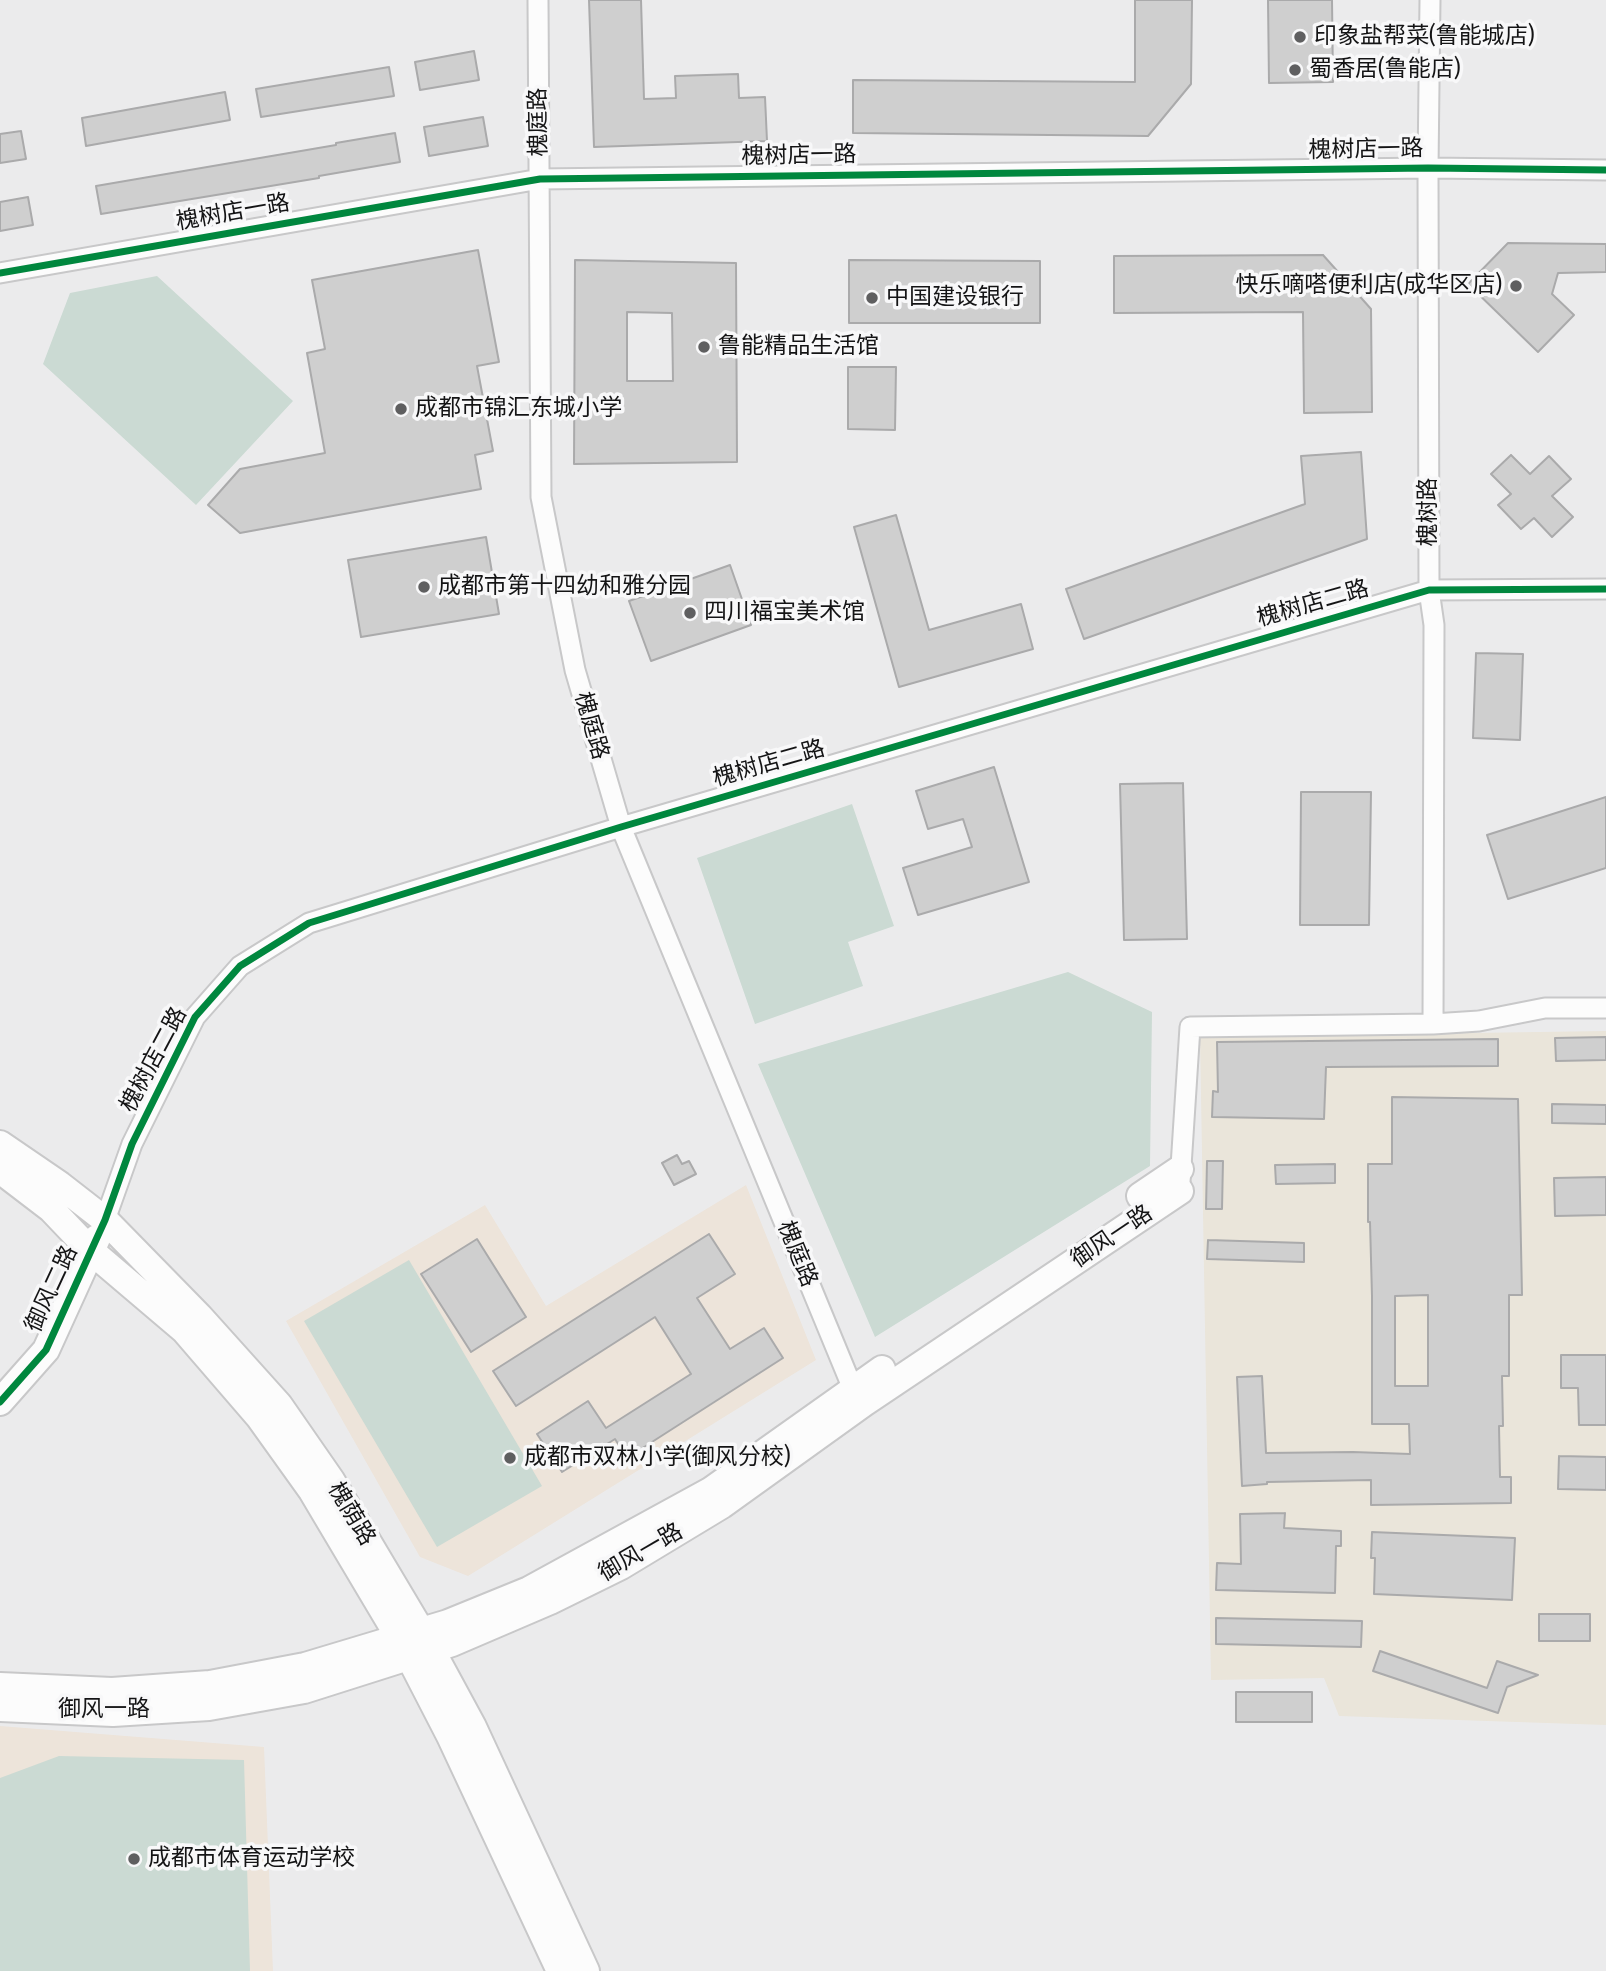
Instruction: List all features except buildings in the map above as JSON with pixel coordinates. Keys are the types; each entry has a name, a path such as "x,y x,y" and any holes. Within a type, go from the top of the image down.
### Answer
{"main road":[{"name":"槐荫路","path":"0,1144 105,1220 199,1316 279,1405 331,1480 415,1644 450,1736 560,1971"},
{"name":"槐荫路","path":"0,1170 51,1209 91,1251 184,1330 259,1417 473,1727 586,1971"},
{"name":"御风一路","path":"0,1686 112,1691 210,1684 415,1644 452,1643 550,1601 621,1566 722,1505 858,1396 1180,1180"},
{"name":"御风二路","path":"0,1402 46,1350 105,1220"},
{"name":"御风一路","path":"0,1708 113,1713 209,1707 304,1690 415,1644"}],"street":[{"name":"槐庭路","path":"538,0 541,497 575,670 621,827 858,1396"},
{"name":"槐树路","path":"1430,0 1429,590 1434,625 1433,1024"},
{"name":"槐树店一路","path":"0,272 540,179 1428,168 1606,170"},
{"name":"槐树店二路","path":"105,1220 132,1144 195,1017 240,965 309,923 621,827 1429,590 1606,589"},
{"name":"御风一路","path":"1180,1180 1190,1027 1433,1024 1479,1021 1545,1008 1606,1008"}],"shaded area":[{"path":"157,276 293,401 196,505 43,364 70,293"},
{"path":"852,804 894,926 848,942 863,986 755,1024 697,858"},
{"path":"1068,972 1152,1012 1150,1166 875,1337 758,1064"},
{"path":"1606,1031 1606,1725 1339,1716 1324,1678 1211,1680 1200,1037"},
{"name":"成都市双林小学(御风分校)","path":"746,1185 816,1360 468,1576 420,1557 286,1321 485,1205 546,1306"},
{"path":"409,1260 542,1486 437,1547 304,1321"},
{"name":"成都市体育运动学校","path":"0,1726 264,1747 273,1971 0,1971"},
{"name":"成都市体育运动学校","path":"59,1756 244,1760 250,1971 0,1971 0,1778"}],"cycle path":[{"path":"0,273 540,179 1428,168 1606,170"},
{"path":"0,1402 46,1350 105,1220 132,1144 195,1017 240,966 309,923 621,827 1429,590 1606,589"}],"place":[{"name":"印象盐帮菜(鲁能城店)","path":"1300,37"},
{"name":"蜀香居(鲁能店)","path":"1295,70"},
{"name":"快乐嘀嗒便利店(成华区店)","path":"1516,286"},
{"name":"中国建设银行","path":"872,298"},
{"name":"鲁能精品生活馆","path":"704,347"},
{"name":"成都市锦汇东城小学","path":"401,409"},
{"name":"成都市第十四幼和雅分园","path":"424,587"},
{"name":"四川福宝美术馆","path":"690,613"},
{"name":"成都市双林小学(御风分校)","path":"510,1458"},
{"name":"成都市体育运动学校","path":"134,1859"}]}
